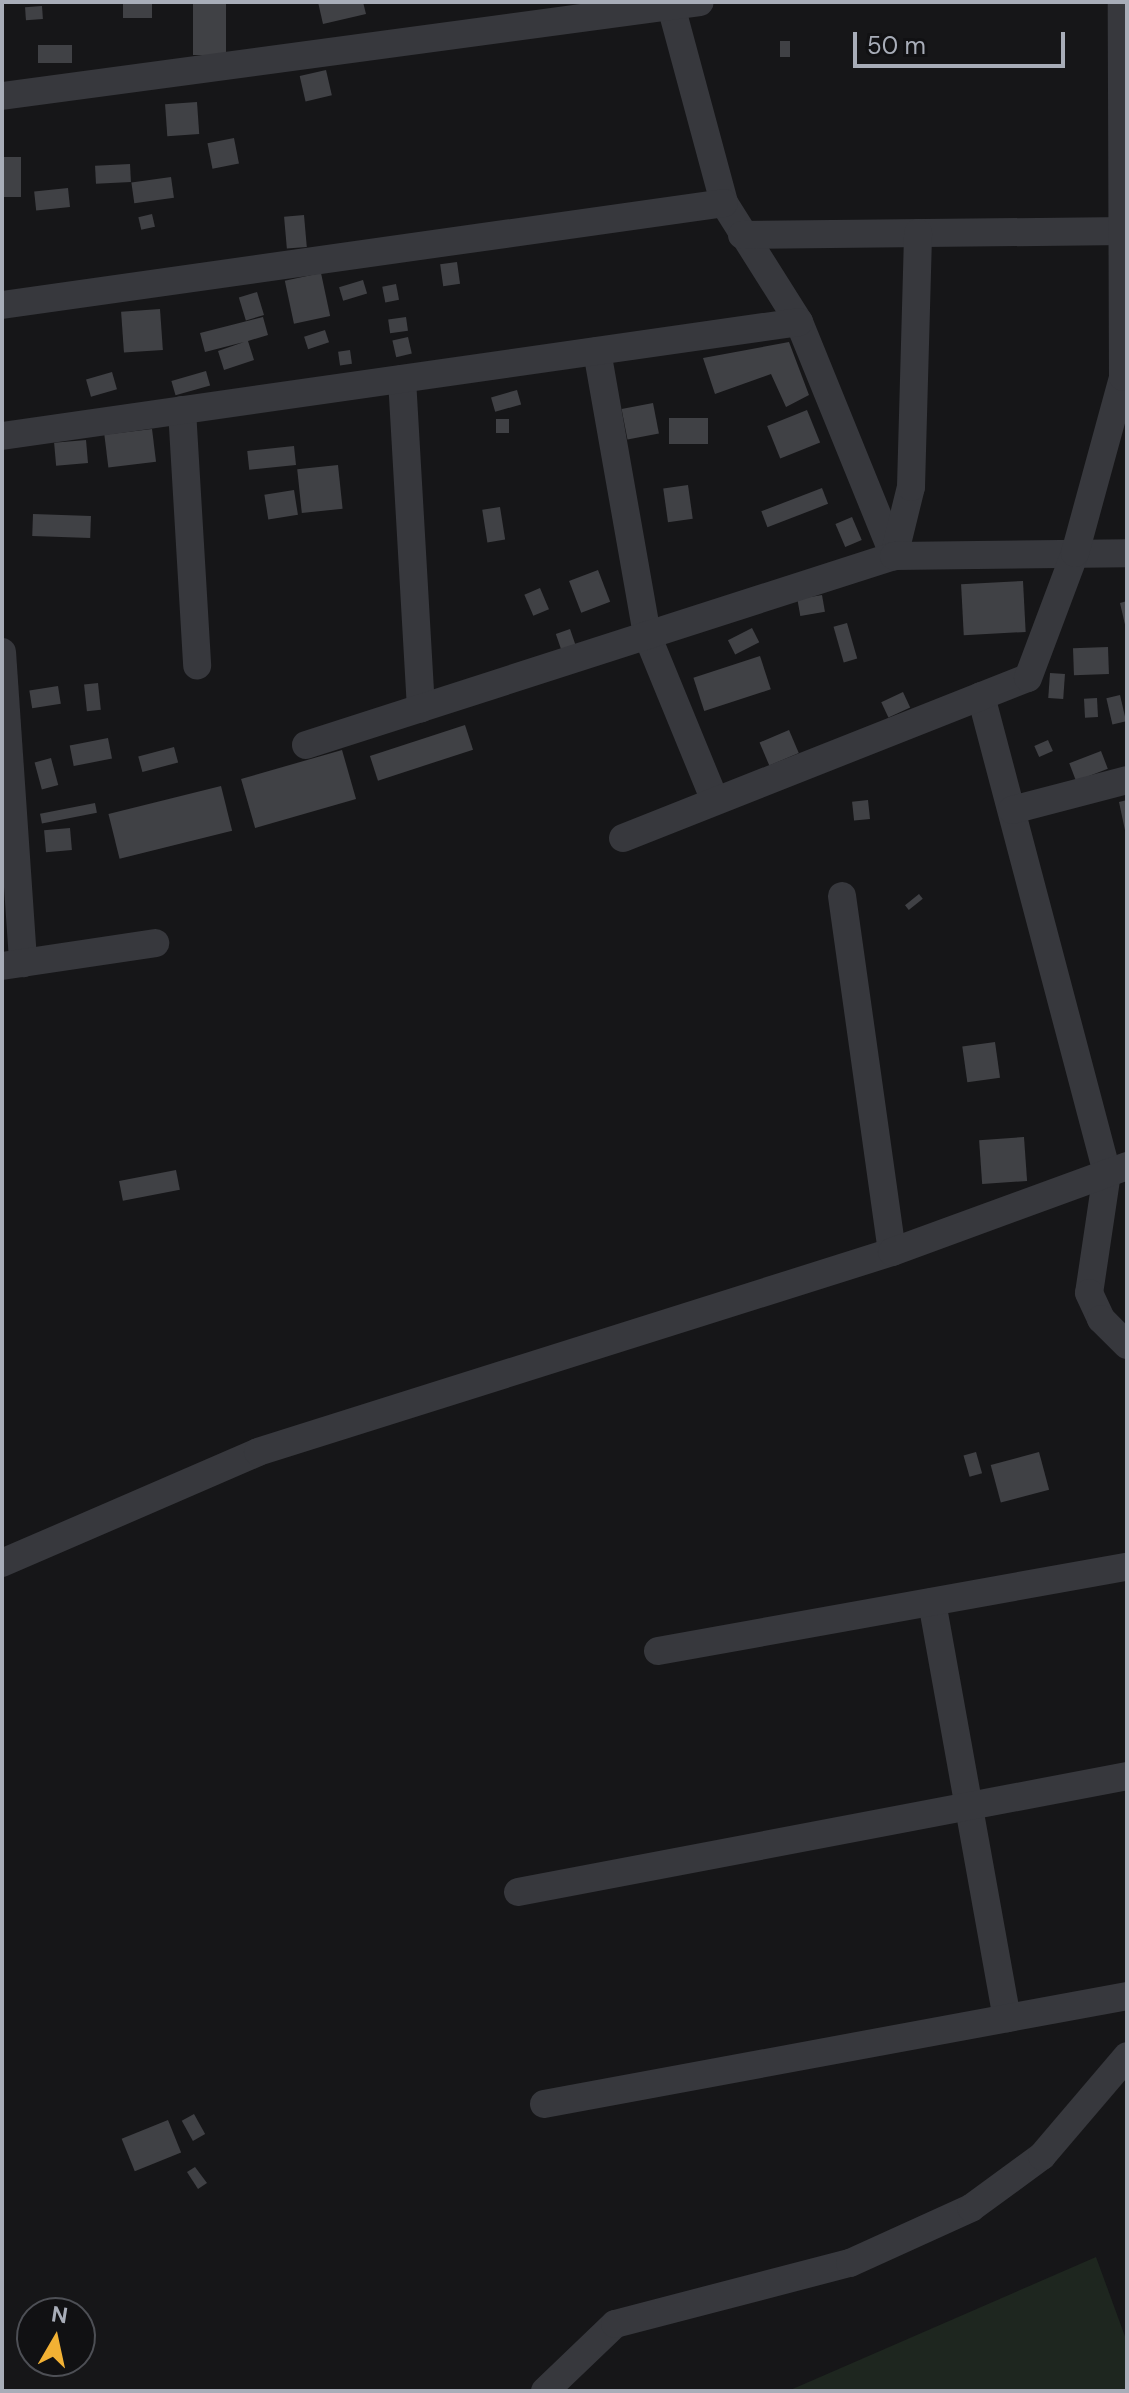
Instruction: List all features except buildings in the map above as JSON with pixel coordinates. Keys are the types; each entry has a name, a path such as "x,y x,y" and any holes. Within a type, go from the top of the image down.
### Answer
{"street":[{"path":"2,96 504,15 700,2"},
{"path":"623,838 1028,678 1075,553 1123,377 1126,186 1122,2"},
{"path":"671,6 724,203 799,322 894,556"},
{"path":"2,305 724,203"},
{"path":"742,235 1126,231"},
{"path":"894,556 911,487 918,233"},
{"path":"2,436 799,322"},
{"path":"597,351 647,635 715,801"},
{"path":"402,379 421,708"},
{"path":"182,410 197,666"},
{"path":"306,745 894,556 1127,553"},
{"path":"2,652 12,965 155,943"},
{"path":"981,696 1117,1170 1089,1293 1101,1319 1127,1345"},
{"path":"1012,810 1127,780"},
{"path":"842,896 892,1252"},
{"path":"2,1563 258,1452 892,1252 1117,1170"},
{"path":"658,1651 1127,1567"},
{"path":"932,1602 1007,2018"},
{"path":"518,1892 1127,1776"},
{"path":"544,2104 1127,1996"},
{"path":"545,2391 615,2324 850,2263 971,2208 1042,2156 1127,2056"}],"shaded area":[{"path":"1096,2257 1127,2342 1127,2391 788,2391"}]}
